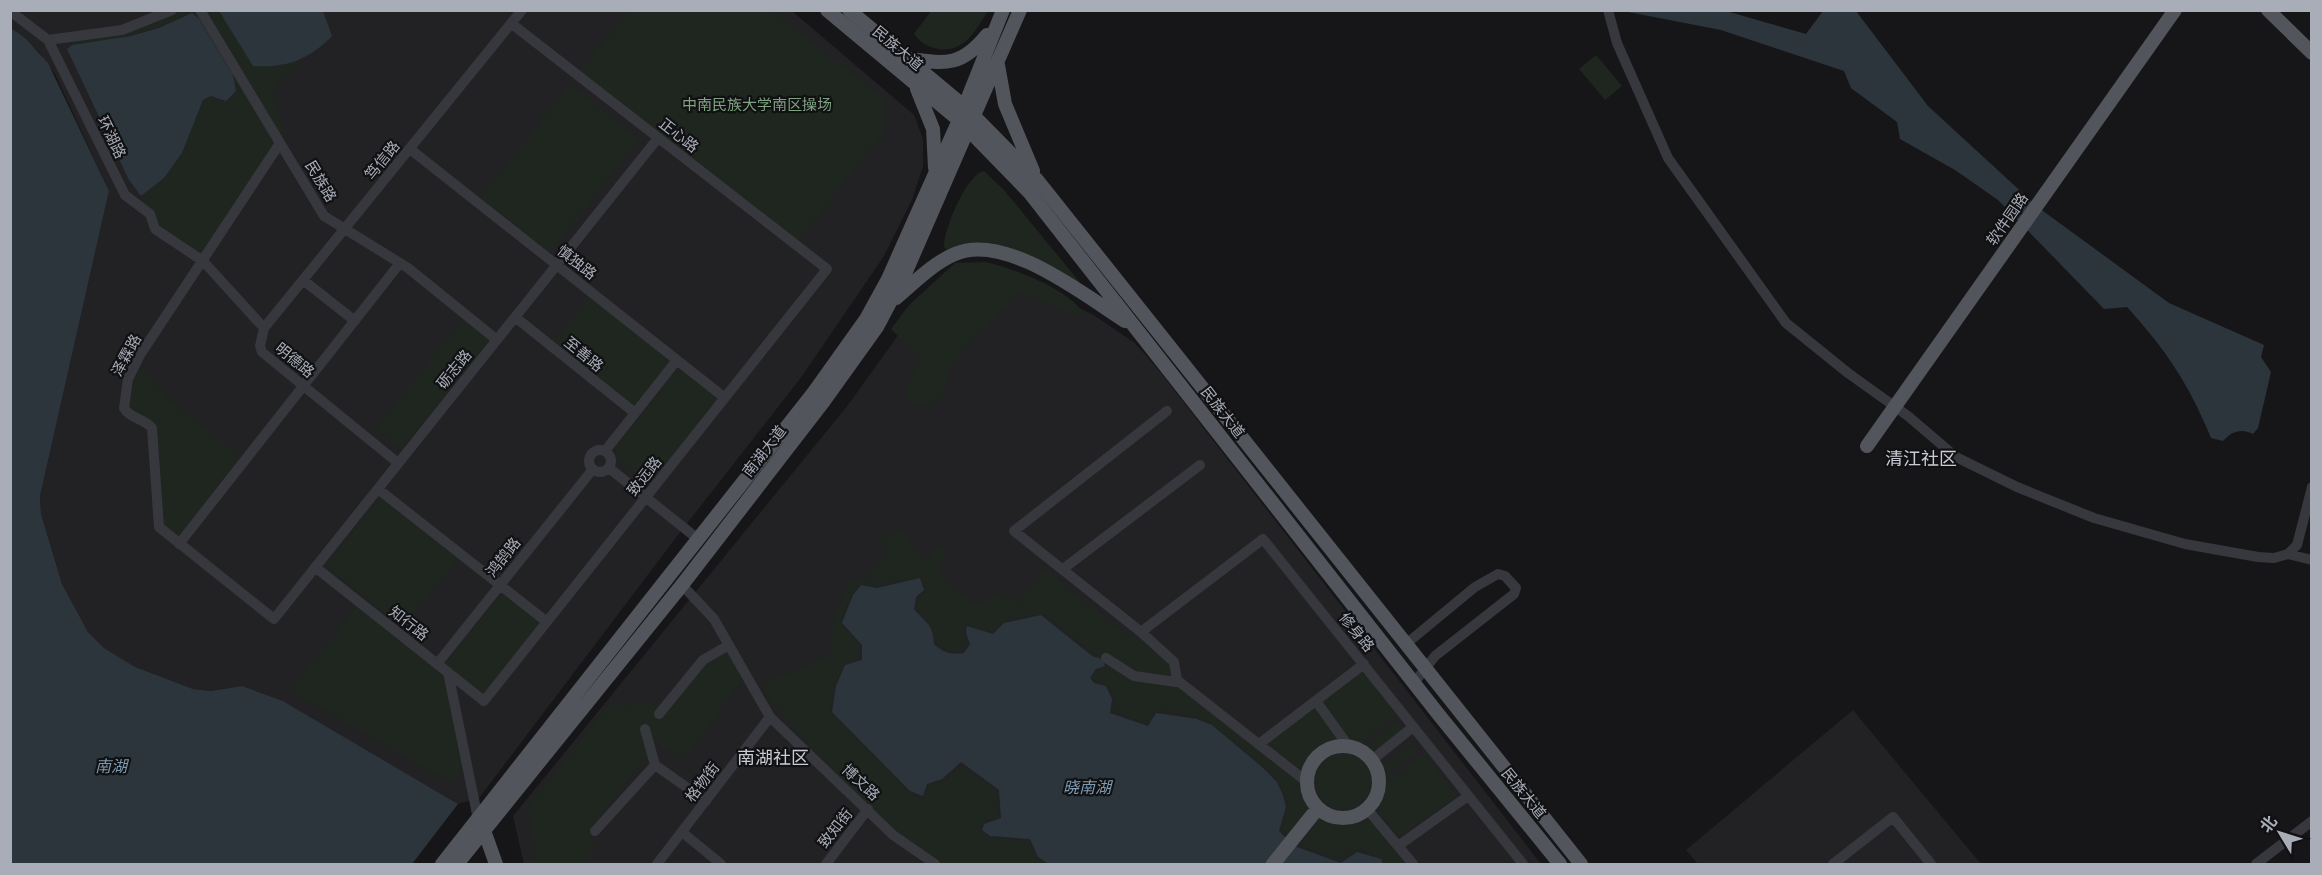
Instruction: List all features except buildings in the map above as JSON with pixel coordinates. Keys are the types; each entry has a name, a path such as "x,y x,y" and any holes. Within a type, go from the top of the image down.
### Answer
{"main road":[{"name":"民族大道","path":"827,10 964,125 1029,192 1414,683 1560,864"},
{"name":"民族大道","path":"849,10 970,112 1038,181 1581,864"},
{"name":"南湖大道","path":"970,112 996,24 1003,10"},
{"name":"南湖大道","path":"442,864 479,825 682,585 837,384 892,301 964,125 997,62 1020,10"},
{"name":"软件园路","path":"1868,446 2175,10"},
{"path":"2268,10 2312,53"},
{"path":"2281,10 2312,40"},
{"path":"909,59 944,63 962,59 973,51 996,24"},
{"path":"997,62 1005,104 1038,181"},
{"path":"913,81 933,129 935,176"},
{"name":"南湖大道","path":"457,864 479,825 814,392 866,319 913,227 935,176 964,125"},
{"path":"892,301 946,258 966,251 990,250 1031,264 1133,326"},
{"path":"1337,746 1349,747 1361,751 1372,760 1377,770 1378,791 1367,809 1353,817 1341,818 1330,816 1318,808 1311,799 1306,782 1311,766 1322,753 1337,746"},
{"path":"1273,864 1318,808"},
{"path":"479,825 496,864"}],"street":[{"path":"48,40 107,33 146,22 172,10"},
{"name":"民族路","path":"200,10 324,216 400,263 497,340"},
{"name":"笃信路","path":"264,328 522,10"},
{"path":"1608,10 1617,43 1668,158 1786,323 1970,465 2094,518 2196,546 2258,557 2274,558 2288,554 2312,560"},
{"name":"环湖路","path":"10,11 48,40 125,195 150,214 155,229 203,261"},
{"name":"正心路","path":"512,24 827,269"},
{"name":"砺志路","path":"273,619 658,138"},
{"name":"泽霖路","path":"273,619 158,525 152,428 146,421 125,410 125,387 140,355 280,143"},
{"name":"慎独路","path":"411,148 725,398"},
{"name":"明德路","path":"203,261 264,328 260,346 262,352 398,463"},
{"path":"179,544 400,263"},
{"name":"致远路","path":"484,701 827,269"},
{"path":"303,280 355,321"},
{"name":"至善路","path":"515,317 635,413"},
{"path":"605,451 677,360"},
{"path":"1167,411 1014,531 1141,632 1174,662 1177,680 1306,782"},
{"path":"598,450 605,451 612,460 609,468 599,472 592,469 589,462 592,454 598,450"},
{"path":"1063,570 1200,465"},
{"path":"609,468 698,539"},
{"name":"鸿鹄路","path":"437,664 592,469"},
{"path":"2288,554 2296,545 2302,531 2312,487"},
{"path":"378,489 547,622"},
{"name":"修身路","path":"1141,632 1263,539 1523,864"},
{"name":"知行路","path":"315,567 484,701"},
{"path":"1406,644 1474,587 1497,574 1511,582 1516,588 1514,594 1435,656 1414,683"},
{"name":"博文路","path":"682,585 714,619 770,717 893,835 935,864"},
{"path":"659,714 703,660 729,645"},
{"path":"1106,658 1134,676 1176,682"},
{"path":"1259,744 1364,664"},
{"path":"448,672 479,825"},
{"path":"1316,701 1349,747"},
{"name":"格物街","path":"657,864 770,717"},
{"path":"1372,760 1413,727"},
{"path":"645,729 655,765 706,801"},
{"path":"595,831 655,765"},
{"path":"1398,846 1468,796"},
{"name":"致知街","path":"826,864 868,809"},
{"path":"1367,809 1413,864"},
{"path":"1833,864 1893,817 1931,864"},
{"path":"2256,864 2312,821"},
{"path":"682,832 721,864"}],"shaded area":[{"path":"10,11 792,11 914,115 923,139 923,166 912,200 884,256 800,379 681,531 479,798 458,804 283,701 242,686 211,691 193,689 134,667 104,648 88,632 62,584 41,514 40,496 109,191 55,74 39,52 11,27"},
{"path":"1012,276 1092,314 1135,343 1161,373 1541,864 524,864 513,816 848,405 904,327"},
{"path":"1853,710 1981,864 1698,864 1686,850"}],"green space":[{"path":"181,11 219,11 253,66 274,65 302,59 279,82 272,95 284,128 201,254 160,227 141,196 164,178 182,153 203,100 211,96 223,101 233,95 236,86 224,59 186,14 147,31 121,38 79,45 72,45 71,41 135,30"},
{"name":"中南民族大学南区操场","path":"628,11 772,11 884,98 887,128 798,241 580,71"},
{"path":"931,11 988,11 965,42 951,48 937,49 924,44 914,34"},
{"path":"1596,55 1622,86 1605,100 1579,69"},
{"path":"570,84 639,139 550,253 480,198"},
{"path":"984,171 1004,190 1079,284 1016,251 985,245 947,250 944,247 952,216 963,192 977,175"},
{"path":"986,262 1026,275 1054,288 1067,296 1085,315 1068,312 1026,295 1017,294 946,372 948,385 930,407 914,406 906,396 908,381 921,360 891,329 909,305 955,263"},
{"path":"590,296 671,361 634,407 554,342"},
{"path":"463,319 489,340 401,450 375,429"},
{"path":"143,366 168,399 241,456 179,536 164,524 154,423 128,409 135,376"},
{"path":"680,367 719,398 651,485 617,458 615,449"},
{"path":"381,497 458,559 404,628 326,566"},
{"path":"898,528 926,562 942,544 947,550 938,567 943,572 944,579 973,604 988,601 1002,591 1018,603 1045,570 1129,637 1137,632 1170,662 1176,682 1301,781 1303,798 1310,807 1288,835 1281,829 1288,807 1279,781 1212,724 1199,717 1156,710 1147,724 1112,711 1115,698 1108,686 1092,677 1097,669 1107,666 1102,657 1094,654 1043,614 1003,621 993,632 966,624 964,633 968,643 963,650 952,651 935,643 931,626 917,608 918,598 926,591 920,577 874,586 860,584 852,595 840,622 860,645 860,659 844,663 835,685 830,712 908,792 923,800 928,786 946,780 961,766 997,790 999,817 983,822 979,829 989,837 1029,841 1035,857 1047,864 949,865 921,853 894,831 799,735 762,687 773,678 804,668 831,653 833,620 848,582 872,576 872,568 888,552 880,544 882,531 891,536"},
{"path":"502,592 541,622 484,694 445,664"},
{"path":"358,605 445,674 462,763 456,779 444,779 289,690"},
{"path":"728,644 742,681 683,761 658,742 590,829 595,848 583,864 537,864 528,807 609,705 672,704 703,660"},
{"path":"1362,669 1396,715 1361,744 1349,740 1320,701"},
{"path":"1315,705 1339,740 1315,750 1307,760 1302,773 1264,744"},
{"path":"1396,722 1403,731 1371,755 1363,749"},
{"path":"1411,744 1417,752 1382,778 1381,769"},
{"path":"1343,753 1354,755 1363,761 1369,770 1371,781 1369,792 1363,801 1354,807 1343,809 1332,807 1323,801 1317,792 1315,781 1317,770 1323,761 1332,755"},
{"path":"1424,754 1457,796 1399,837 1376,809 1383,797 1387,781"},
{"path":"1367,817 1406,864 1386,864 1384,859 1360,849 1339,858 1300,846 1320,818 1344,825"}],"water":[{"path":"219,11 323,11 332,36 315,51 296,61 276,66 253,66"},
{"path":"1623,11 1726,11 1806,34 1823,11 1856,11 1928,106 2039,208 2169,303 2264,345 2261,357 2271,372 2258,428 2253,434 2245,431 2233,433 2223,441 2211,438 2194,401 2175,368 2127,307 2104,309 1998,200 1955,170 1900,139 1897,122 1851,88 1844,71 1721,30"},
{"path":"192,13 199,19 233,75 236,91 226,101 211,96 203,100 182,153 164,178 141,196 129,180 67,49 72,45 131,36 159,28"},
{"name":"南湖","path":"10,27 26,39 48,63 109,191 40,496 41,514 62,584 88,632 104,648 135,667 193,689 211,691 242,686 283,701 458,804 412,864 11,864"},
{"name":"晓南湖","path":"920,578 924,590 916,597 914,609 928,624 932,631 934,644 941,649 948,653 964,653 970,644 966,633 967,626 993,634 1004,623 1041,615 1092,656 1102,659 1105,666 1096,669 1090,678 1094,683 1106,686 1112,699 1110,713 1148,726 1156,713 1197,719 1212,725 1277,782 1286,807 1279,831 1294,846 1341,863 1357,852 1381,859 1383,864 1049,864 1038,857 1030,839 990,836 982,830 984,824 1001,818 999,790 961,762 942,779 927,784 923,796 910,791 832,712 836,686 845,665 862,660 862,645 842,623 853,595 861,585 877,588"}],"district":[{"name":"清江社区","path":"1921,458"},
{"name":"南湖社区","path":"773,757"}]}
